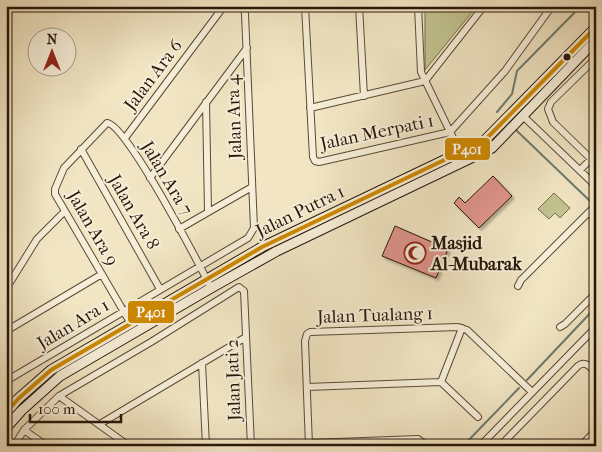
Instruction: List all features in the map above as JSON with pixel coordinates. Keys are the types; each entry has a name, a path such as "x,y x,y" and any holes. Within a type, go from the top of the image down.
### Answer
{"main road":[{"name":"Jalan Putra 1","path":"6,428 21,411 60,376 209,284 262,246 484,141 596,27"},
{"name":"Jalan Putra 1","path":"6,413 18,399 51,370 131,324 277,251 483,154 492,148 596,40"}],"street":[{"name":"Jalan Ara 6","path":"125,138 224,6"},
{"name":"Jalan Ara 4","path":"243,6 245,10 247,48 254,228"},
{"path":"305,6 310,108 425,81 484,6"},
{"path":"359,6 364,96"},
{"path":"418,6 421,72 455,142 466,148 474,147"},
{"path":"450,132 505,71 552,6"},
{"path":"150,178 247,48"},
{"path":"580,170 593,156 553,122 548,109 551,102 596,58"},
{"path":"206,102 208,212"},
{"name":"Jalan Merpati 1","path":"310,108 312,157 315,161 320,162 450,132"},
{"path":"523,116 596,186"},
{"name":"Jalan Ara 7","path":"81,149 107,123 114,125 139,157 209,284"},
{"path":"442,162 450,154 455,142"},
{"name":"Jalan Ara 9","path":"81,149 64,168 55,190 57,198 131,324"},
{"name":"Jalan Ara 8","path":"81,149 160,289"},
{"path":"180,230 252,187"},
{"path":"518,286 520,280 596,205"},
{"path":"6,289 37,239 64,212"},
{"path":"589,213 596,220"},
{"name":"Jalan Ara 1","path":"6,381 248,238 254,228"},
{"path":"6,331 102,274"},
{"name":"Jalan Jati 2","path":"59,396 151,342 237,288 241,288 244,292 246,313 251,446"},
{"path":"560,327 566,324 596,293"},
{"name":"Jalan Tualang 1","path":"309,444 305,341 307,334 310,332 458,326 462,328"},
{"path":"480,446 596,327"},
{"path":"441,382 462,328 532,392"},
{"path":"100,424 246,337"},
{"path":"202,363 206,446"},
{"path":"500,446 578,366 583,363 596,372"},
{"path":"308,387 441,382 478,418"},
{"path":"14,446 24,430 59,396 129,446"},
{"path":"24,430 47,446"},
{"path":"581,446 596,430"},
{"path":"309,444 419,439 428,446"}],"green space":[{"path":"425,6 477,6 425,70"},
{"path":"554,193 570,208 560,218 555,213 549,219 538,209"}],"building":[{"path":"493,176 512,196 479,228 454,203 459,197 465,203"},
{"name":"Masjid Al-Mubarak","path":"395,226 448,249 436,278 382,256"}],"waterway":[{"path":"497,112 512,94 517,71 581,6"},
{"path":"516,130 590,201"},
{"path":"527,380 596,307"},
{"path":"463,446 519,388"}],"transit line":[{"name":"P401","path":"6,413 18,399 51,370 262,247 484,141 596,27"}],"place":[{"name":"Masjid Al-Mubarak","path":"415,253"}]}
